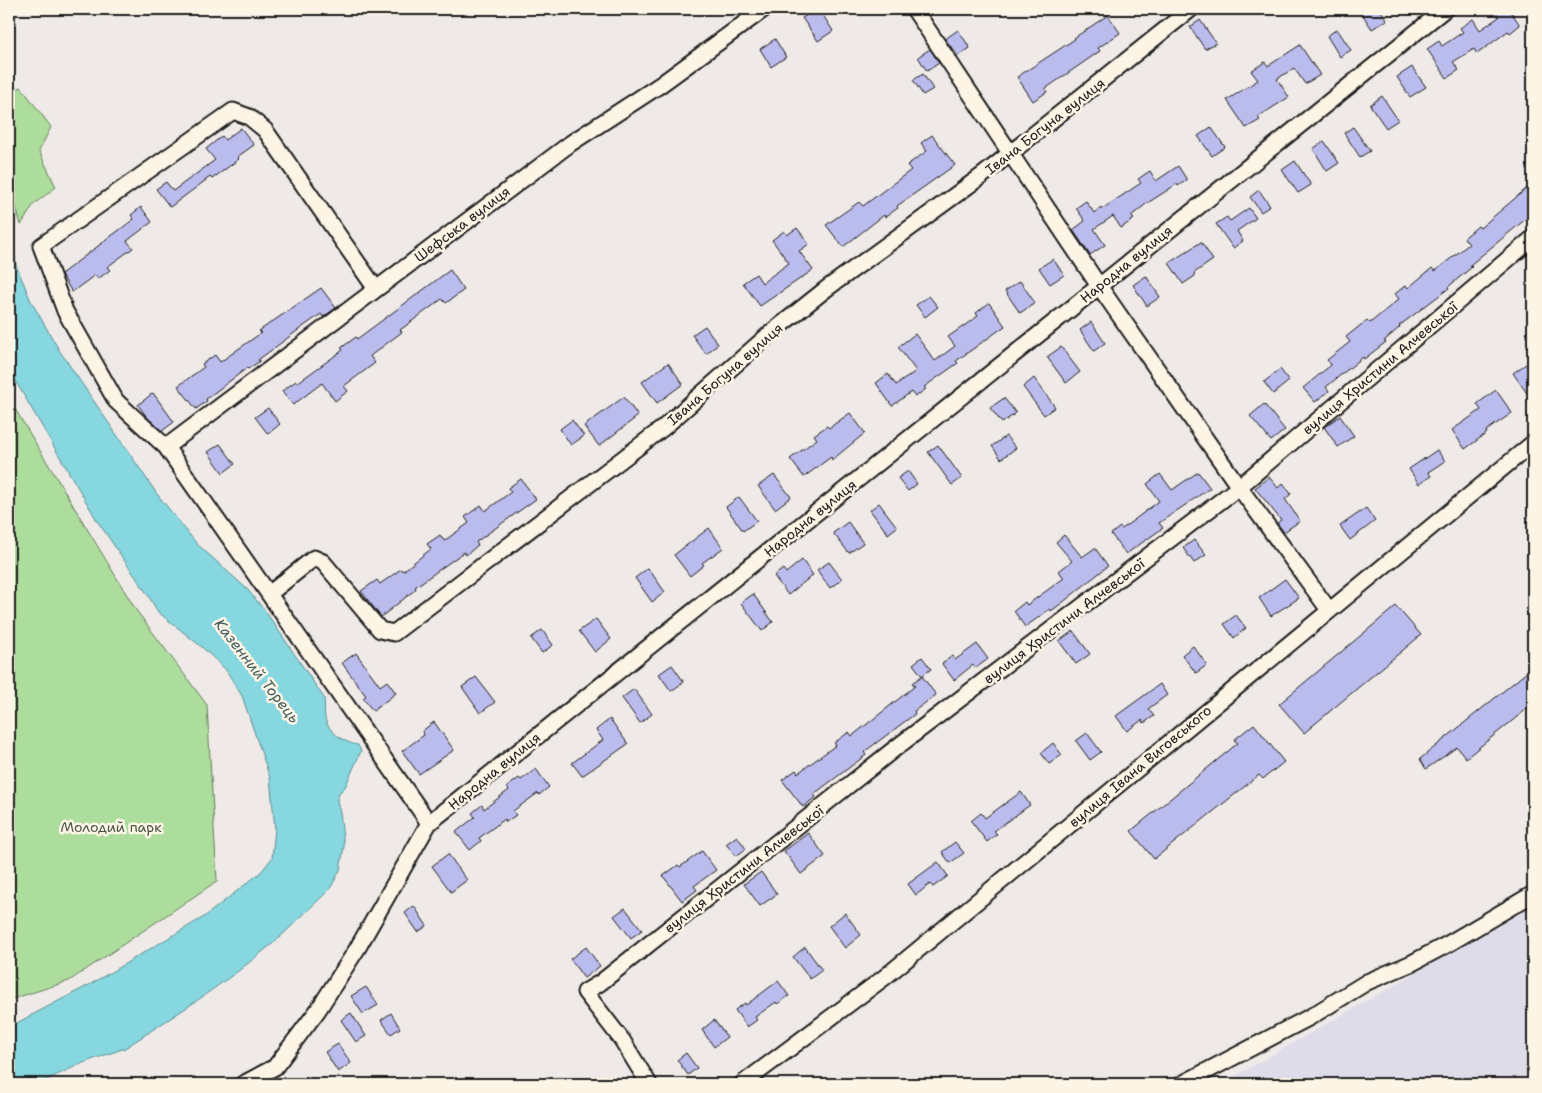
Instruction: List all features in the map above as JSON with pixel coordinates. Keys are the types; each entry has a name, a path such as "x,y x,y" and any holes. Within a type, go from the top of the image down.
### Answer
{"street":[{"name":"Шефська вулиця","path":"166,447 572,143 660,85 764,9"},
{"path":"914,9 1099,286 1329,610"},
{"name":"Івана Богуна вулиця","path":"269,594 314,558 323,562 380,630 394,633 663,428 772,332 1010,154 1191,9"},
{"name":"Народна вулиця","path":"243,1084 275,1066 318,1010 357,949 429,823 1445,9"},
{"path":"376,289 265,130 249,117 233,111 41,246 65,311 116,401 166,447 429,823"},
{"name":"вулиця Христини Алчевської","path":"649,1084 622,1040 584,992 600,983 893,750 1240,487 1533,238"},
{"name":"вулиця Івана Виговського","path":"742,1084 892,970 1533,443"},
{"path":"1182,1084 1310,1017 1367,982 1412,963 1448,944 1533,894"}],"shaded area":[{"path":"1533,906 1533,1084 1221,1084"}],"green space":[{"path":"21,87 51,127 39,151 56,187 34,204 21,225 9,181 9,93"},
{"name":"Молодий парк","path":"9,399 136,610 207,705 217,881 69,981 9,1000"}],"water":[{"name":"Казенний Торець","path":"9,216 16,265 31,301 59,350 157,494 197,544 247,589 266,612 324,698 325,718 329,728 343,739 358,745 361,751 345,787 339,793 337,801 344,847 340,870 330,889 277,940 195,1002 125,1048 83,1063 37,1084 9,1084 9,1027 89,985 204,917 261,872 272,858 275,829 270,778 242,696 226,670 203,648 158,612 98,522 9,370"}],"building":[{"path":"819,9 833,31 818,41 802,18"},
{"path":"1359,9 1380,9 1387,20 1372,29"},
{"path":"1494,9 1509,9 1520,25 1510,33 1508,31 1477,54 1474,49 1453,62 1459,70 1447,78 1427,49 1439,41 1442,46 1463,32 1460,28 1473,19 1480,30 1499,17"},
{"path":"1108,15 1120,33 1098,48 1100,51 1045,89 1047,92 1033,101 1017,77"},
{"path":"1200,20 1216,43 1205,49 1190,27"},
{"path":"1337,29 1351,50 1340,57 1327,36"},
{"path":"958,30 970,48 958,56 945,39"},
{"path":"775,39 786,57 771,67 760,49"},
{"path":"1300,45 1320,75 1305,84 1294,68 1277,79 1289,97 1258,117 1260,120 1246,128 1227,100 1258,80 1251,71 1265,62 1268,66"},
{"path":"930,49 939,63 927,71 918,57"},
{"path":"1412,67 1426,87 1410,97 1397,77"},
{"path":"923,74 933,89 923,95 913,80"},
{"path":"1382,96 1398,120 1386,128 1370,105"},
{"path":"1211,127 1225,147 1212,156 1198,136"},
{"path":"1353,127 1370,151 1360,157 1344,133"},
{"path":"241,128 254,145 212,179 210,177 170,207 156,189 166,182 173,191 215,160 206,149 222,136 225,140"},
{"path":"932,135 955,165 897,206 898,208 885,217 884,215 843,247 826,225 859,202 863,206 911,170 907,165 927,151 921,143"},
{"path":"1324,141 1339,163 1327,171 1313,149"},
{"path":"1295,161 1311,185 1298,193 1282,170"},
{"path":"1178,166 1187,180 1178,186 1177,184 1146,204 1131,216 1134,219 1121,228 1113,216 1094,229 1105,245 1090,255 1073,230 1085,221 1076,208 1086,201 1094,213 1141,183 1138,179 1150,171 1156,181"},
{"path":"1533,183 1533,213 1470,265 1472,267 1449,288 1399,326 1384,341 1386,342 1364,359 1363,357 1326,387 1329,391 1315,402 1303,388 1331,365 1327,360 1350,342 1346,337 1367,320 1370,323 1399,299 1395,294 1406,285 1408,288 1432,268 1435,271 1469,244 1464,238 1478,226 1480,228"},
{"path":"1259,190 1270,206 1261,212 1250,197"},
{"path":"141,207 152,222 127,241 133,248 107,267 110,270 98,279 95,275 72,292 61,274 134,219 131,215"},
{"path":"1249,208 1256,218 1237,231 1243,241 1233,248 1216,224 1227,217 1230,221"},
{"path":"797,228 809,244 799,251 813,270 760,306 743,283 756,274 762,283 789,263 772,240 784,231 787,235"},
{"path":"1201,242 1213,260 1194,273 1195,276 1183,284 1169,263"},
{"path":"1053,259 1064,275 1050,284 1039,268"},
{"path":"450,270 464,290 446,303 442,299 400,330 402,332 370,356 375,363 344,386 348,391 335,401 322,383 293,405 282,391 296,381 297,383 343,350 341,348 356,337 357,339"},
{"path":"1146,276 1160,297 1147,306 1133,285"},
{"path":"1020,281 1035,303 1020,313 1005,291"},
{"path":"321,288 336,308 323,317 321,314 297,331 258,360 260,361 247,368 206,399 207,401 196,409 178,386 204,367 202,364 215,355 220,362 261,333 259,331"},
{"path":"929,296 938,307 925,317 916,305"},
{"path":"989,303 1005,326 956,361 958,363 924,387 926,389 915,397 911,392 892,406 876,383 888,374 896,385 916,371 898,347 915,334 935,361 955,346 948,337 978,316 976,313"},
{"path":"1091,322 1105,343 1094,351 1080,330"},
{"path":"705,326 718,344 706,354 692,335"},
{"path":"1061,347 1080,372 1066,383 1047,357"},
{"path":"668,363 683,384 657,403 642,382"},
{"path":"1526,364 1533,374 1533,402 1513,373"},
{"path":"1280,369 1289,381 1273,394 1264,382"},
{"path":"1034,378 1055,407 1044,415 1023,387"},
{"path":"1496,390 1512,413 1486,431 1487,433 1465,449 1452,430 1481,410 1477,404"},
{"path":"153,393 174,422 162,431 147,417 138,405"},
{"path":"624,397 638,416 599,446 584,426"},
{"path":"1004,398 1016,413 1002,423 990,408"},
{"path":"1264,404 1285,430 1271,441 1250,416"},
{"path":"268,408 280,424 268,434 255,417"},
{"path":"850,413 865,433 832,460 831,457 804,477 790,459 817,439 814,435 827,426 829,428"},
{"path":"1340,416 1354,436 1338,447 1324,427"},
{"path":"572,420 584,436 571,445 560,429"},
{"path":"1006,436 1016,448 1001,459 992,446"},
{"path":"220,444 235,464 223,473 208,452"},
{"path":"938,445 962,478 952,485 928,452"},
{"path":"1437,450 1445,461 1428,472 1431,476 1419,484 1409,469"},
{"path":"908,471 917,484 908,491 898,478"},
{"path":"1198,472 1210,488 1159,523 1163,528 1126,554 1111,534 1120,527 1122,529 1159,501 1147,484 1160,474 1172,490"},
{"path":"774,475 791,497 775,509 758,486"},
{"path":"1269,477 1278,488 1283,483 1291,494 1285,499 1300,521 1284,532 1277,523 1281,520 1255,488"},
{"path":"521,479 536,499 476,542 478,545 466,555 464,552 415,587 416,589 381,617 361,591 377,580 380,584 401,569 403,571 431,549 427,544 440,535 444,541 469,523 465,517 481,505 485,511 511,492 508,488"},
{"path":"739,497 757,521 743,531 726,507"},
{"path":"879,503 897,527 888,534 870,510"},
{"path":"1366,508 1375,521 1350,540 1340,526"},
{"path":"848,522 863,543 849,553 833,533"},
{"path":"709,528 723,548 702,563 704,565 690,576 674,555"},
{"path":"1064,535 1082,557 1095,548 1108,566 1062,603 1025,627 1014,611 1025,602 1027,605 1064,578 1059,571 1072,561 1056,542"},
{"path":"1194,540 1206,555 1194,563 1183,548"},
{"path":"802,560 813,575 788,595 774,576 783,569 786,573"},
{"path":"829,562 842,579 830,588 817,570"},
{"path":"648,568 665,592 652,602 635,578"},
{"path":"1285,579 1299,598 1271,616 1259,598"},
{"path":"753,594 773,622 762,631 741,603"},
{"path":"1396,606 1421,635 1304,733 1279,704"},
{"path":"1236,615 1246,628 1234,638 1224,624"},
{"path":"596,619 611,639 595,652 579,631"},
{"path":"542,630 553,645 542,653 531,638"},
{"path":"1073,631 1090,654 1076,664 1059,641"},
{"path":"977,644 988,659 976,668 973,665 954,680 942,664 952,656 955,660"},
{"path":"1193,646 1207,665 1196,673 1182,655"},
{"path":"356,653 380,686 387,681 396,693 373,711 363,698 366,696 342,663"},
{"path":"922,657 931,669 922,676 913,664"},
{"path":"672,665 684,682 671,691 659,674"},
{"path":"1533,667 1533,704 1466,758 1457,747 1426,769 1420,759"},
{"path":"922,676 936,695 914,711 915,714 864,752 866,755 814,794 816,797 803,807 782,780 796,770 798,773 836,745 834,743 849,732 852,736 915,686 912,683"},
{"path":"476,677 495,702 480,713 462,687"},
{"path":"1160,684 1167,695 1148,709 1154,716 1144,723 1142,720 1127,731 1116,716"},
{"path":"634,689 652,714 640,723 622,698"},
{"path":"610,719 628,744 582,776 572,763 603,740 596,730"},
{"path":"434,722 454,750 419,774 402,751 424,735 422,731"},
{"path":"1254,724 1284,762 1263,779 1259,775 1154,859 1131,831 1238,743 1234,740"},
{"path":"1087,733 1101,752 1090,760 1076,741"},
{"path":"1053,743 1062,755 1049,764 1041,753"},
{"path":"536,769 549,787 513,811 516,815 506,822 505,819 479,838 481,841 470,850 456,832 475,817 472,813 482,805 484,809 509,790 507,787"},
{"path":"1021,792 1030,805 994,831 997,834 987,842 971,821 981,813 985,818"},
{"path":"808,833 825,856 801,874 784,851"},
{"path":"737,836 746,849 736,856 726,844"},
{"path":"955,842 964,853 950,863 942,852"},
{"path":"702,851 716,870 694,886 697,890 682,901 663,876 678,865 680,867"},
{"path":"448,854 467,880 451,892 432,866"},
{"path":"938,862 948,876 933,887 930,884 916,895 908,884"},
{"path":"761,872 777,894 760,906 744,884"},
{"path":"414,906 427,926 418,932 405,913"},
{"path":"625,908 642,930 631,938 614,916"},
{"path":"845,913 861,935 845,948 829,926"},
{"path":"586,947 600,966 584,978 570,959"},
{"path":"805,947 822,970 810,979 793,957"},
{"path":"778,981 789,996 777,1004 776,1002 755,1017 757,1020 747,1027 735,1010 745,1003 746,1005"},
{"path":"366,987 378,1005 363,1014 351,996"},
{"path":"351,1013 366,1036 356,1042 341,1020"},
{"path":"391,1013 400,1028 391,1034 381,1020"},
{"path":"714,1020 727,1037 714,1047 702,1030"},
{"path":"338,1044 351,1063 338,1072 325,1052"},
{"path":"686,1053 697,1068 688,1075 677,1060"}]}
